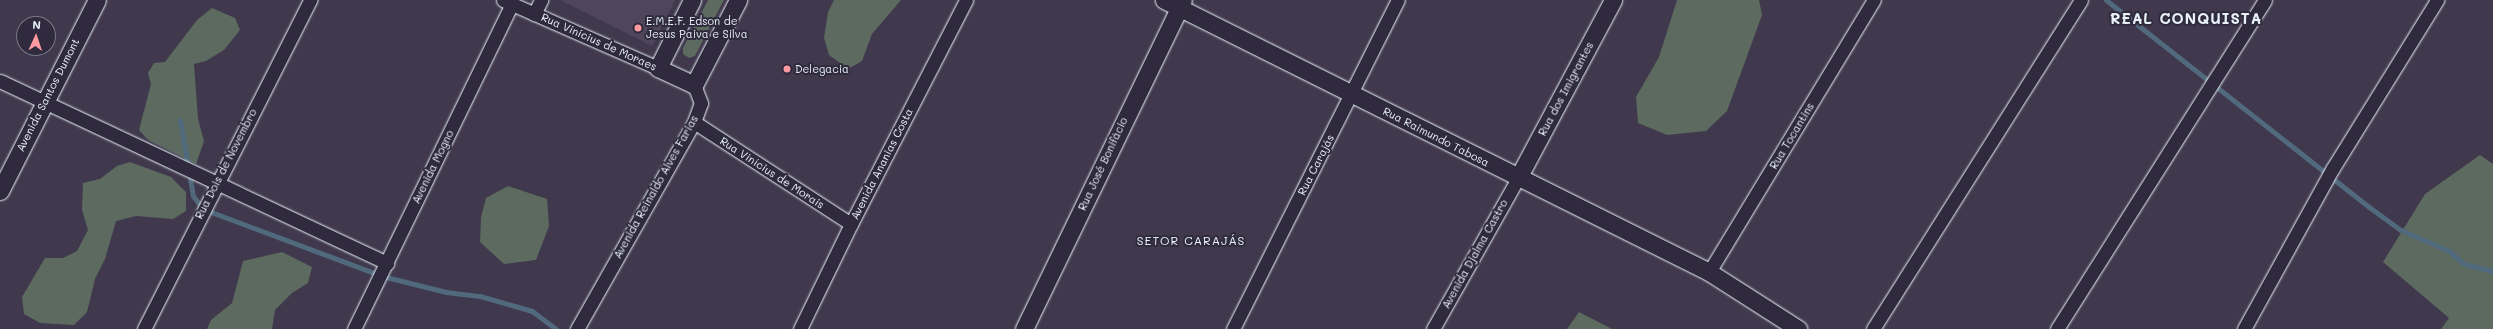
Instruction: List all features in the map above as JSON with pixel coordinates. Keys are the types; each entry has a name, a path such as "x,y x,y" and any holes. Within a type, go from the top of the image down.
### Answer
{"street":[{"name":"Avenida Santos Dumont","path":"0,191 97,0"},
{"name":"Rua Dois de Novembro","path":"144,329 310,0"},
{"path":"534,14 541,0"},
{"path":"658,68 692,0"},
{"path":"694,84 738,0"},
{"name":"Avenida Ananias Costa","path":"800,329 851,224 966,0"},
{"name":"Rua Raimundo Tabosa","path":"1164,0 1181,4 1351,94 1709,272 1798,329"},
{"name":"Rua Carajás","path":"1233,329 1398,0"},
{"name":"Rua dos Imigrantes","path":"1518,178 1613,0"},
{"name":"Rua Tocantins","path":"1709,272 1874,0"},
{"path":"1873,329 2081,0"},
{"path":"2058,329 2202,95 2265,0"},
{"path":"2244,329 2324,183 2437,0"},
{"name":"Rua Vinícius de Moraes","path":"508,2 694,84"},
{"name":"Avenida Mogno","path":"354,329 373,292 508,2"},
{"name":"Rua José Bonifácio","path":"1024,329 1158,47 1181,4"},
{"path":"0,81 199,175 215,187 385,265"},
{"name":"Avenida Reinaldo Alves Farias","path":"578,327 694,122 701,103 694,84"},
{"name":"Rua Vinícius de Morais","path":"694,122 851,224"},
{"name":"Avenida Djalma Castro","path":"1433,329 1518,178"}],"shaded area":[{"name":"E.M.E.F. Edson de Jesus Paiva e Silva","path":"560,0 675,0 652,46"}],"green space":[{"path":"708,0 724,0 695,56 689,58 683,54 683,48"},
{"path":"834,0 901,0 872,34 862,61 848,69 829,55 824,38 828,12"},
{"path":"1677,0 1759,0 1762,15 1727,111 1706,131 1667,135 1638,123 1636,97 1659,57"},
{"path":"212,8 235,18 240,30 224,50 206,61 194,64 198,119 204,141 196,164 148,140 139,130 151,84 148,73 154,63 165,62 197,20"},
{"path":"2480,155 2493,164 2493,329 2441,329 2449,318 2383,262 2425,194"},
{"path":"130,162 171,177 186,192 186,211 173,219 136,216 116,221 105,259 95,279 87,312 74,325 40,323 24,314 22,297 45,258 63,258 77,251 88,230 82,210 83,183 100,179 117,166"},
{"path":"508,186 547,199 549,226 536,260 504,264 480,242 481,217 486,198"},
{"path":"282,252 312,267 308,283 292,293 275,310 272,329 207,329 211,320 232,303 243,261"},
{"path":"1579,312 1612,329 1567,329"}],"waterway":[{"path":"2106,0 2369,207 2401,230 2449,251 2464,264 2493,271"},
{"path":"180,120 193,196 203,209 382,276 446,292 480,296 532,311 556,329"}],"place":[{"name":"E.M.E.F. Edson de Jesus Paiva e Silva","path":"638,28"},
{"name":"Delegacia","path":"787,69"}],"district":[{"name":"REAL CONQUISTA","path":"2186,19"},
{"name":"SETOR CARAJÁS","path":"1191,241"}]}
